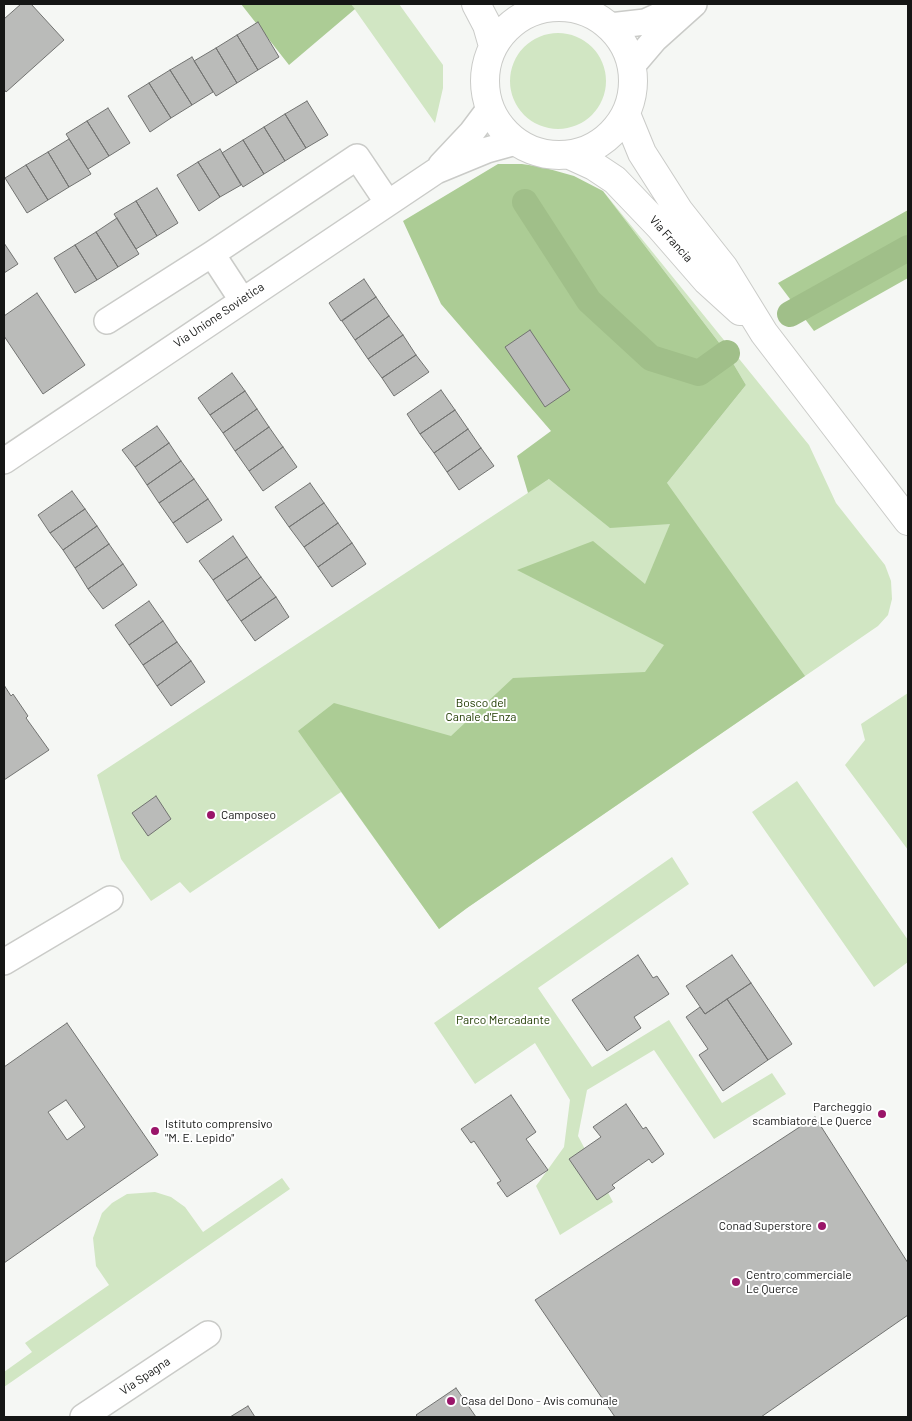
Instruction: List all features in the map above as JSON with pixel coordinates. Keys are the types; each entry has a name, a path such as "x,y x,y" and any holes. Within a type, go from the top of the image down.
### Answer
{"street":[{"path":"476,4 488,25 493,46"},
{"path":"610,26 646,22 685,4"},
{"path":"632,66 655,39 694,4"},
{"name":"Via Francia","path":"539,6 567,7 590,13 610,26 624,44 632,66 633,90 626,114 612,133 593,148 570,155 552,155 533,151 516,142 501,127 490,108 485,88 486,66 493,46 505,29 539,6"},
{"name":"Via Unione Sovietica","path":"4,462 436,170 472,132 490,108"},
{"name":"Via Francia","path":"626,114 642,152 674,202 724,268 764,333 908,521"},
{"name":"Via Unione Sovietica","path":"436,170 487,150 516,142"},
{"name":"Via Francia","path":"570,155 594,166 615,180 660,227 707,281 764,333"},
{"path":"107,320 212,254 357,157 388,203"},
{"path":"212,254 242,300"},
{"path":"4,962 110,899"},
{"name":"Via Spagna","path":"83,1417 208,1334"}],"green space":[{"path":"241,4 351,4 355,9 289,65"},
{"path":"351,4 399,4 443,65 443,88 435,123"},
{"path":"558,33 576,37 592,47 602,63 606,81 602,99 592,115 576,125 558,129 540,125 524,115 514,99 510,81 514,63 524,47 540,37"},
{"path":"498,164 522,164 542,167 574,176 603,191 727,353 746,385 667,483 805,676 439,929 298,731 334,703 451,736 513,678 645,672 664,645 517,570 593,541 645,584 670,524 610,528 549,479 528,493 517,456 551,431 441,304 403,221"},
{"name":"Bosco del Canale d'Enza","path":"603,191 809,445 836,503 885,565 891,581 892,599 888,615 878,626 439,929 341,792 190,893 180,882 151,901 121,859 97,775 627,428 667,483 746,385 727,353"},
{"path":"908,210 908,278 814,331 778,283"},
{"path":"908,693 908,850 845,765 865,740 861,724"},
{"path":"797,781 908,940 908,962 874,987 752,812"},
{"name":"Parco Mercadante","path":"672,857 689,884 538,988 592,1067 669,1020 722,1103 772,1073 786,1094 714,1139 654,1050 587,1090 578,1136 613,1202 560,1235 536,1186 564,1147 570,1100 535,1043 475,1084 434,1023"},
{"path":"282,1178 290,1189 4,1387 4,1372 32,1352 25,1343 109,1285 96,1266 93,1238 102,1213 112,1203 127,1194 155,1192 171,1197 185,1207 203,1232"}],"building":[{"path":"21,4 31,4 64,40 6,92 4,89 4,19"},
{"path":"258,22 279,57 258,70 237,35"},
{"path":"237,35 258,70 237,83 216,48"},
{"path":"216,48 237,83 216,96 194,61"},
{"path":"192,57 213,92 192,105 170,70"},
{"path":"170,70 192,105 171,118 149,83"},
{"path":"149,83 171,118 150,132 128,96"},
{"path":"307,101 328,135 306,148 285,114"},
{"path":"108,108 130,143 109,156 87,121"},
{"path":"285,114 306,148 285,161 264,127"},
{"path":"87,121 109,156 88,169 66,134"},
{"path":"264,127 285,161 264,174 243,140"},
{"path":"69,139 91,174 69,187 48,152"},
{"path":"243,140 264,174 243,187 222,153"},
{"path":"220,149 241,185 220,197 198,162"},
{"path":"48,152 69,187 48,200 26,165"},
{"path":"198,162 220,197 199,211 177,175"},
{"path":"26,165 48,200 27,213 5,178"},
{"path":"157,188 178,223 157,236 136,201"},
{"path":"136,201 157,236 136,249 114,214"},
{"path":"117,218 139,254 118,267 96,232"},
{"path":"96,232 118,267 97,280 75,245"},
{"path":"4,243 18,264 4,273"},
{"path":"75,245 97,280 75,293 54,258"},
{"path":"364,279 376,297 341,321 329,303"},
{"path":"37,293 85,365 43,394 4,336 4,316"},
{"path":"376,297 389,316 355,340 342,321"},
{"path":"389,316 403,335 368,359 355,340"},
{"path":"530,330 570,390 545,407 505,347"},
{"path":"403,335 416,355 382,378 368,359"},
{"path":"416,355 429,372 394,396 382,378"},
{"path":"232,373 245,391 210,415 198,398"},
{"path":"441,390 455,410 420,434 407,414"},
{"path":"245,391 257,409 223,433 210,415"},
{"path":"257,409 269,427 235,451 223,433"},
{"path":"455,410 468,429 434,453 420,434"},
{"path":"157,426 169,443 135,467 122,450"},
{"path":"269,427 283,447 249,471 235,451"},
{"path":"468,429 481,448 447,472 434,453"},
{"path":"169,443 181,461 147,485 135,467"},
{"path":"283,447 297,467 263,491 249,471"},
{"path":"481,448 494,466 459,490 447,472"},
{"path":"181,461 194,479 159,503 147,485"},
{"path":"194,479 208,499 173,523 159,503"},
{"path":"310,483 324,503 289,527 275,507"},
{"path":"72,491 85,509 50,533 38,515"},
{"path":"208,499 222,520 187,543 173,523"},
{"path":"324,503 338,523 304,547 289,527"},
{"path":"85,509 97,526 63,550 50,533"},
{"path":"338,523 352,543 318,567 304,547"},
{"path":"97,526 109,544 75,568 63,550"},
{"path":"233,536 247,557 213,580 199,561"},
{"path":"352,543 366,564 332,587 318,567"},
{"path":"109,544 123,564 88,589 75,568"},
{"path":"247,557 261,577 227,601 213,580"},
{"path":"123,564 137,585 103,609 88,589"},
{"path":"261,577 276,597 241,621 227,601"},
{"path":"276,597 289,617 255,641 241,621"},
{"path":"149,601 163,621 129,645 115,625"},
{"path":"163,621 177,642 143,665 129,645"},
{"path":"177,642 191,661 157,686 143,665"},
{"path":"191,661 205,682 171,706 157,686"},
{"path":"4,685 11,696 13,694 28,716 26,718 49,750 4,780"},
{"path":"156,796 171,819 148,836 132,813"},
{"path":"638,955 653,978 657,976 669,994 634,1017 641,1028 607,1051 572,1000"},
{"path":"732,955 751,983 705,1014 686,986"},
{"path":"751,983 792,1044 768,1060 727,999"},
{"path":"727,999 768,1060 723,1091 699,1055 708,1049 686,1017 700,1007 705,1014"},
{"path":"67,1023 158,1155 4,1263 4,1067","holes":["66,1100 85,1127 67,1140 48,1112"]},
{"path":"511,1095 536,1132 526,1139 548,1170 507,1197 497,1183 501,1181 474,1141 471,1143 461,1129"},
{"path":"626,1104 643,1129 646,1127 664,1154 652,1163 649,1159 612,1185 615,1188 597,1200 569,1159 601,1137 593,1127"},
{"name":"Centro commerciale Le Querce","path":"815,1117 908,1263 908,1315 761,1417 615,1417 535,1300"},
{"name":"Casa del Dono - Avis comunale","path":"456,1388 476,1417 418,1417 416,1415"},
{"path":"248,1406 255,1417 230,1417"}],"waterway":[{"path":"525,202 589,301 651,358 699,373 727,353"},
{"path":"790,314 908,248"}],"place":[{"name":"Camposeo","path":"211,815"},
{"name":"Parcheggio scambiatore Le Querce","path":"882,1114"},
{"name":"Istituto comprensivo \"M. E. Lepido\"","path":"155,1131"},
{"name":"Conad Superstore","path":"822,1226"},
{"name":"Centro commerciale Le Querce","path":"736,1282"},
{"name":"Casa del Dono - Avis comunale","path":"451,1401"}]}
